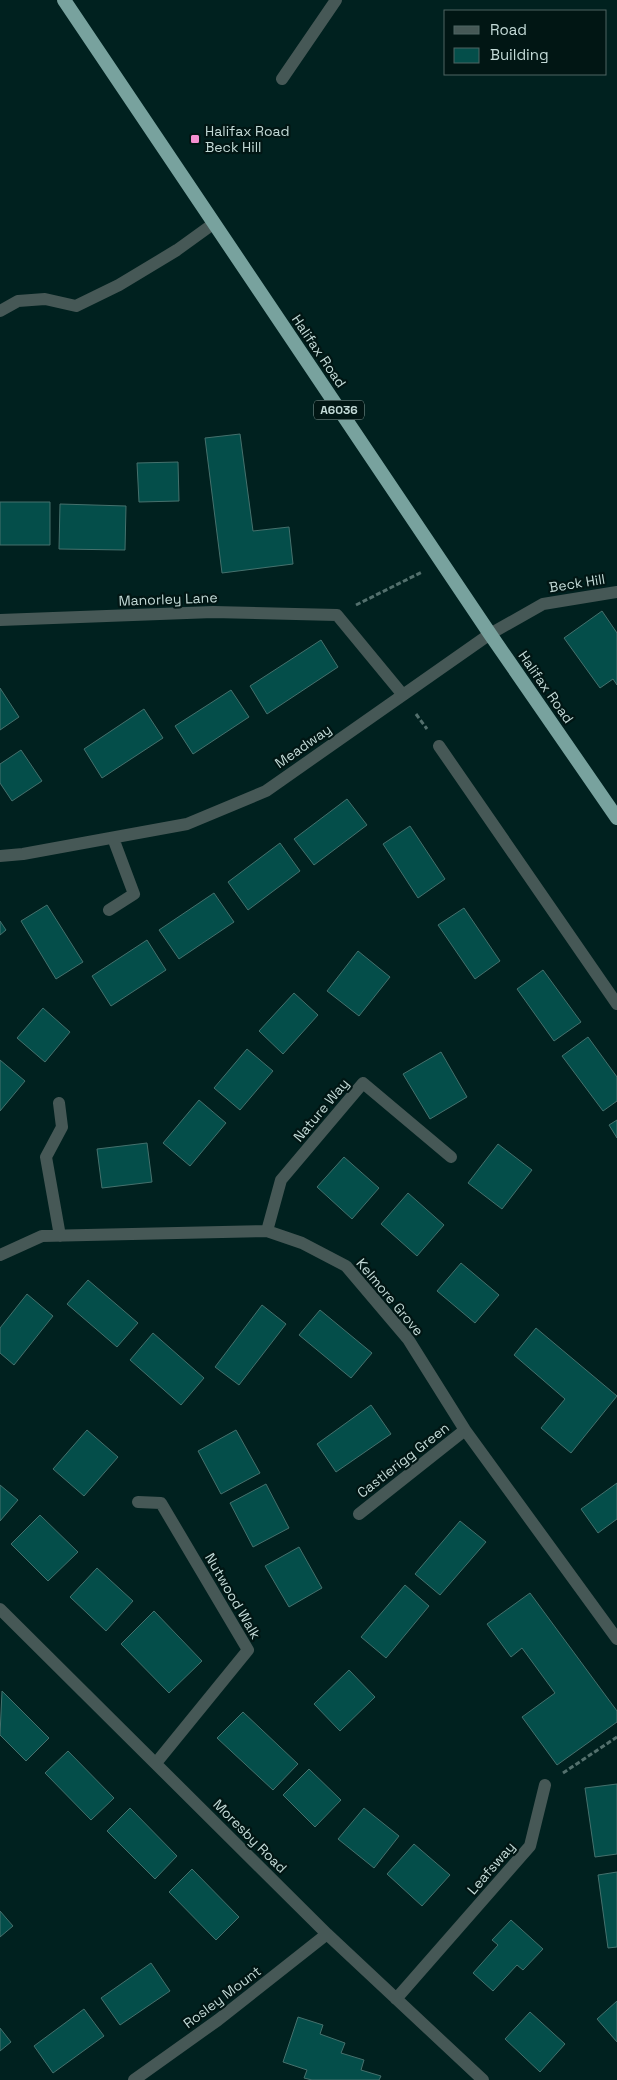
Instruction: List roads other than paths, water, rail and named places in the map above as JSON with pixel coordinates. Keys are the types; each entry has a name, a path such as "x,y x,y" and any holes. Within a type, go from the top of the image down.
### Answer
{"highway":[{"name":"Halifax Road","path":"64,0 490,634 617,818"}],"street":[{"path":"282,79 336,0"},
{"path":"0,311 18,301 45,299 76,306 119,285 177,250 213,224"},
{"name":"Beck Hill","path":"490,634 543,604 617,592"},
{"name":"Manorley Lane","path":"0,620 213,612 337,615 403,694"},
{"name":"Meadway","path":"0,856 23,854 186,824 266,791 490,634"},
{"path":"438,746 617,1004"},
{"path":"109,910 134,894 113,838"},
{"name":"Nature Way","path":"267,1231 281,1180 363,1083 451,1157"},
{"path":"59,1103 62,1127 46,1157 60,1236"},
{"name":"Kelmore Grove","path":"0,1255 42,1236 267,1231 302,1243 346,1266 408,1340 465,1430 617,1639"},
{"name":"Castlerigg Green","path":"359,1514 465,1430"},
{"name":"Nutwood Walk","path":"138,1502 161,1503 248,1650 156,1763"},
{"name":"Moresby Road","path":"0,1609 327,1934 483,2080"},
{"name":"Leafsway","path":"396,1999 530,1846 545,1785"},
{"name":"Rosley Mount","path":"134,2080 218,2020 327,1934"}],"place":[{"name":"Halifax Road Beck Hill","path":"195,139"}]}
